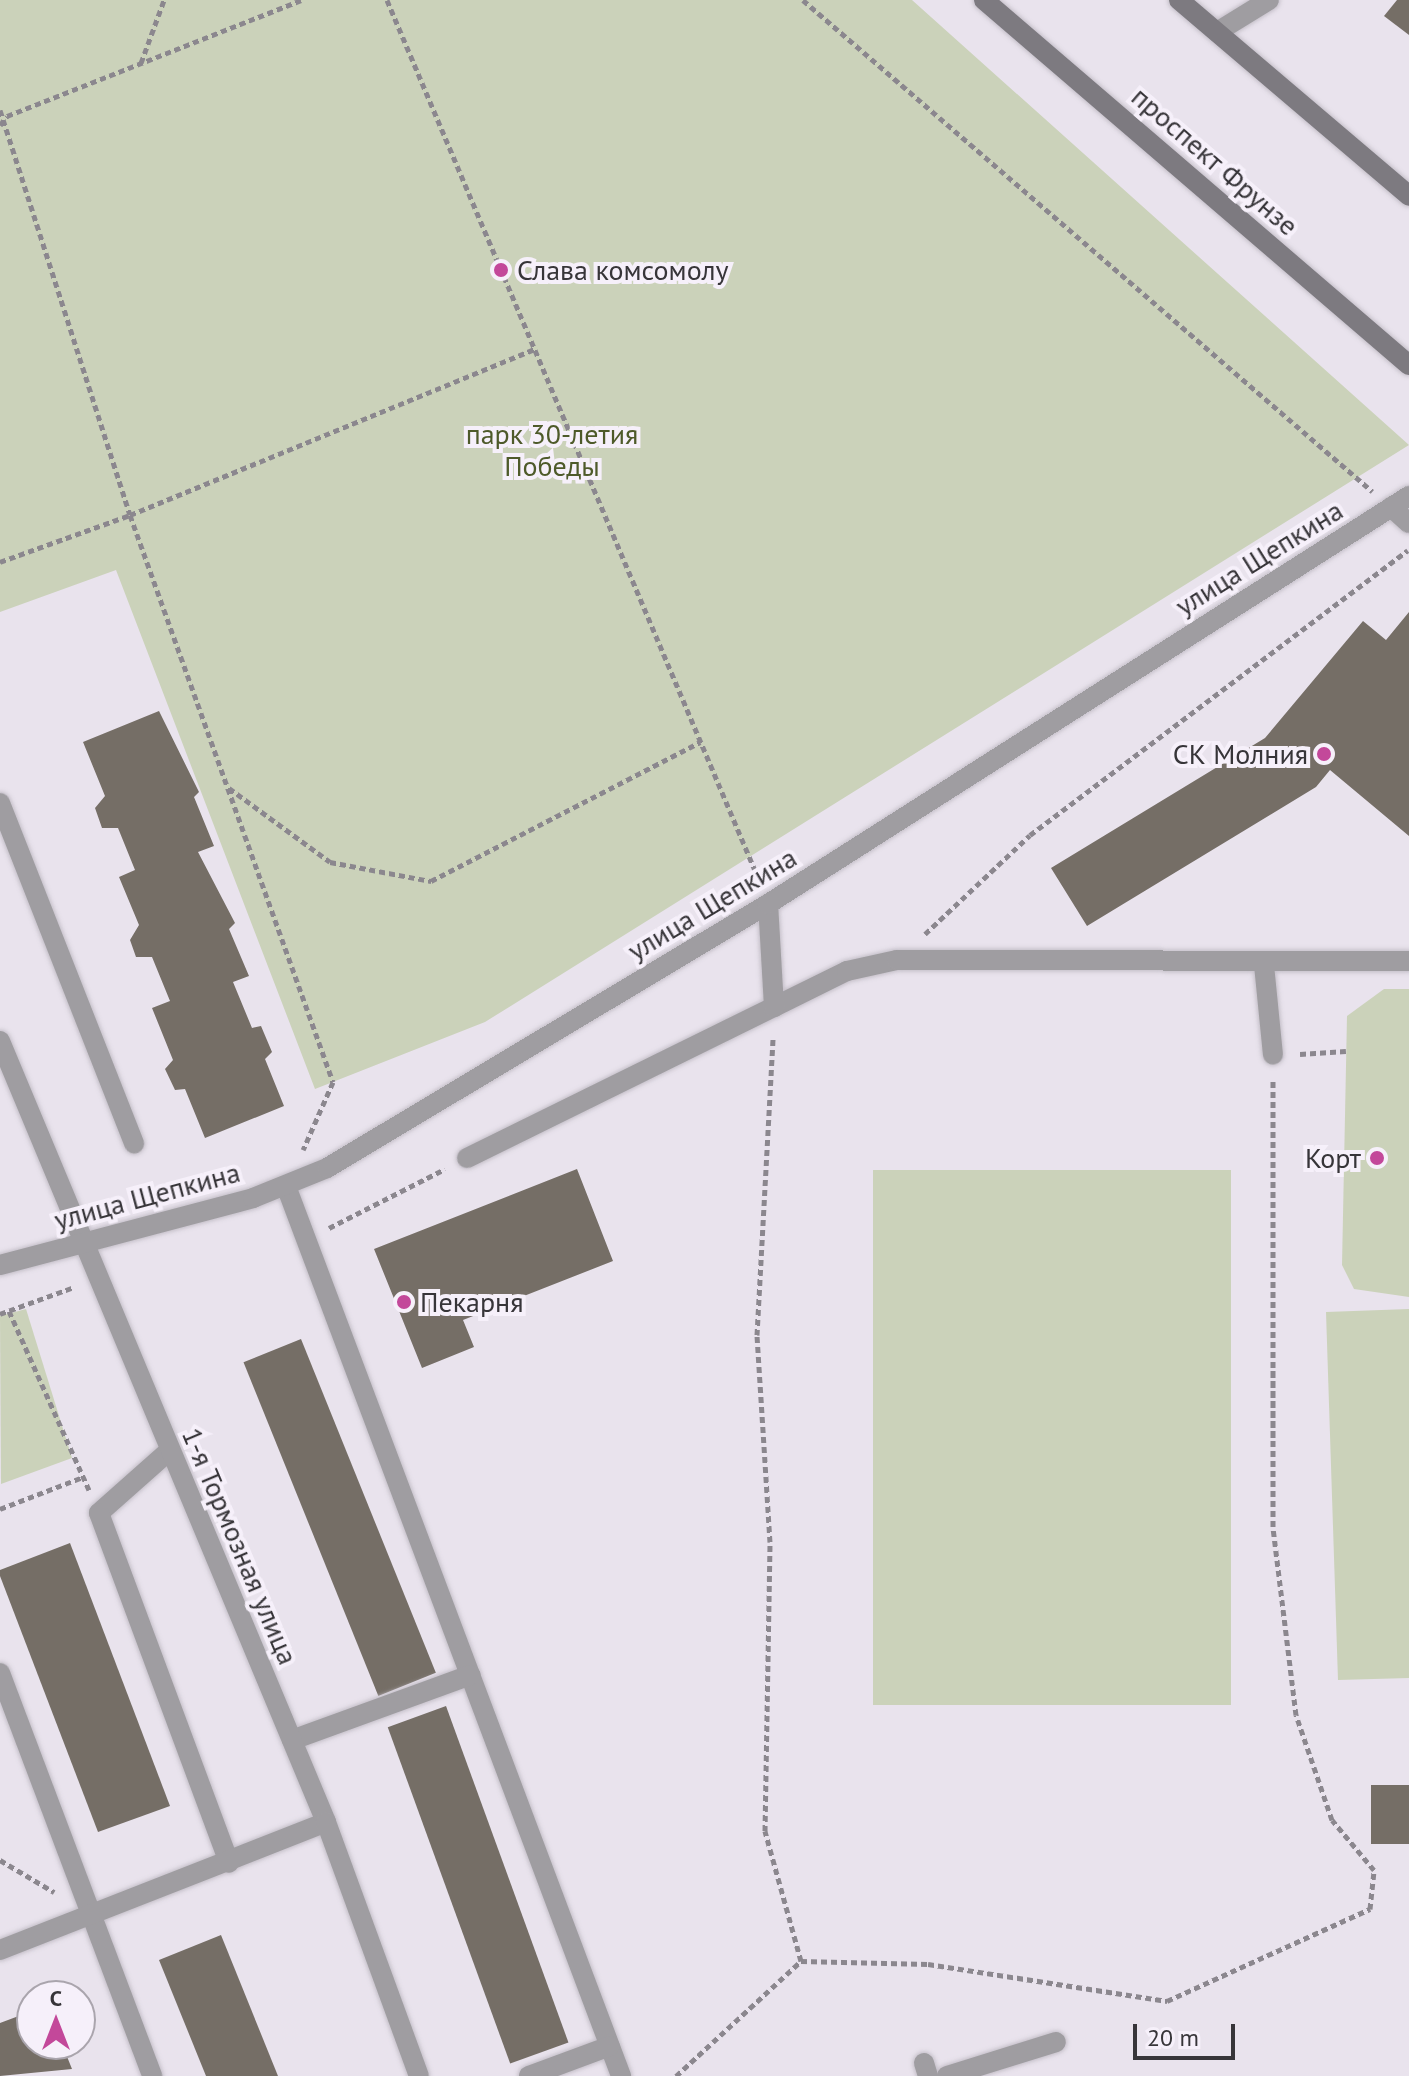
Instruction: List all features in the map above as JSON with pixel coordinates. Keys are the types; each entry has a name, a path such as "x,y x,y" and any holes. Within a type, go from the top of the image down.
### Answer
{"main road":[{"name":"проспект Фрунзе","path":"984,0 1409,365"},
{"path":"1179,0 1409,196"}],"street":[{"path":"1217,32 1269,0"},
{"name":"улица Щепкина","path":"0,1265 286,1186 768,904 1409,496"},
{"path":"1391,507 1409,523"},
{"path":"0,803 134,1144"},
{"path":"768,904 774,1007"},
{"path":"467,1158 847,971 897,960 1264,965 1409,961"},
{"path":"1264,965 1273,1055"},
{"name":"1-я Тормозная улица","path":"0,1041 326,1822 419,2076"},
{"path":"286,1186 303,1241 471,1675 621,2076"},
{"path":"170,1450 99,1513 229,1863"},
{"path":"0,1673 152,2076"},
{"path":"292,1740 471,1675"},
{"path":"0,1950 229,1863 326,1822"},
{"path":"947,2076 1056,2042"},
{"path":"529,2076 610,2046"}],"path":[{"path":"141,63 164,0"},
{"path":"0,125 7,116 301,0"},
{"path":"387,0 768,904"},
{"path":"803,0 1391,507"},
{"path":"0,110 7,116 130,515 333,1082 286,1186"},
{"path":"0,562 130,515 534,349"},
{"path":"897,960 1030,835 1409,550"},
{"path":"228,788 330,862 431,881 700,742"},
{"path":"774,1007 757,1335 770,1542 765,1831 801,1961"},
{"path":"676,2076 801,1961 928,1964 1167,2001 1370,1909 1374,1870 1332,1820 1296,1715 1273,1527 1273,1055 1346,1051"},
{"path":"303,1241 467,1158"},
{"path":"0,1314 98,1279"},
{"path":"9,1311 99,1513"},
{"path":"0,1509 83,1477"},
{"path":"0,1860 93,1915"}],"green space":[{"name":"парк 30-летия Победы","path":"0,0 912,0 1409,445 485,1022 315,1089 116,570 0,612"},
{"name":"Корт","path":"1384,989 1409,989 1409,1297 1354,1289 1342,1265 1347,1016"},
{"path":"873,1170 1231,1170 1231,1705 873,1705"},
{"path":"26,1309 72,1458 1,1484 0,1316"},
{"path":"1409,1309 1409,1678 1338,1680 1326,1312"}],"building":[{"path":"1397,0 1409,0 1409,35 1384,16"},
{"name":"СК Молния","path":"1409,612 1409,836 1330,770 1316,787 1087,926 1051,868 1265,738 1363,621 1386,640"},
{"path":"159,711 199,792 194,797 214,846 198,852 235,923 229,929 249,976 233,982 252,1028 261,1026 272,1052 265,1059 284,1106 205,1138 185,1089 175,1090 165,1069 173,1060 152,1008 170,1001 152,957 136,957 130,940 139,925 119,877 135,870 118,828 102,828 95,808 105,796 83,742"},
{"path":"577,1169 613,1261 463,1320 474,1347 422,1368 374,1249"},
{"path":"301,1339 436,1673 378,1696 244,1362"},
{"path":"70,1543 170,1806 98,1832 0,1576 0,1570"},
{"path":"446,1706 568,2042 510,2064 388,1727"},
{"path":"1371,1785 1409,1785 1409,1844 1371,1844"},
{"path":"221,1935 278,2076 206,2076 159,1960"},
{"path":"16,2017 16,2060 68,2060 72,2069 0,2076 0,2023"}],"place":[{"name":"Слава комсомолу","path":"501,270"},
{"name":"СК Молния","path":"1324,754"},
{"name":"Корт","path":"1377,1158"},
{"name":"Пекарня","path":"404,1302"}]}
